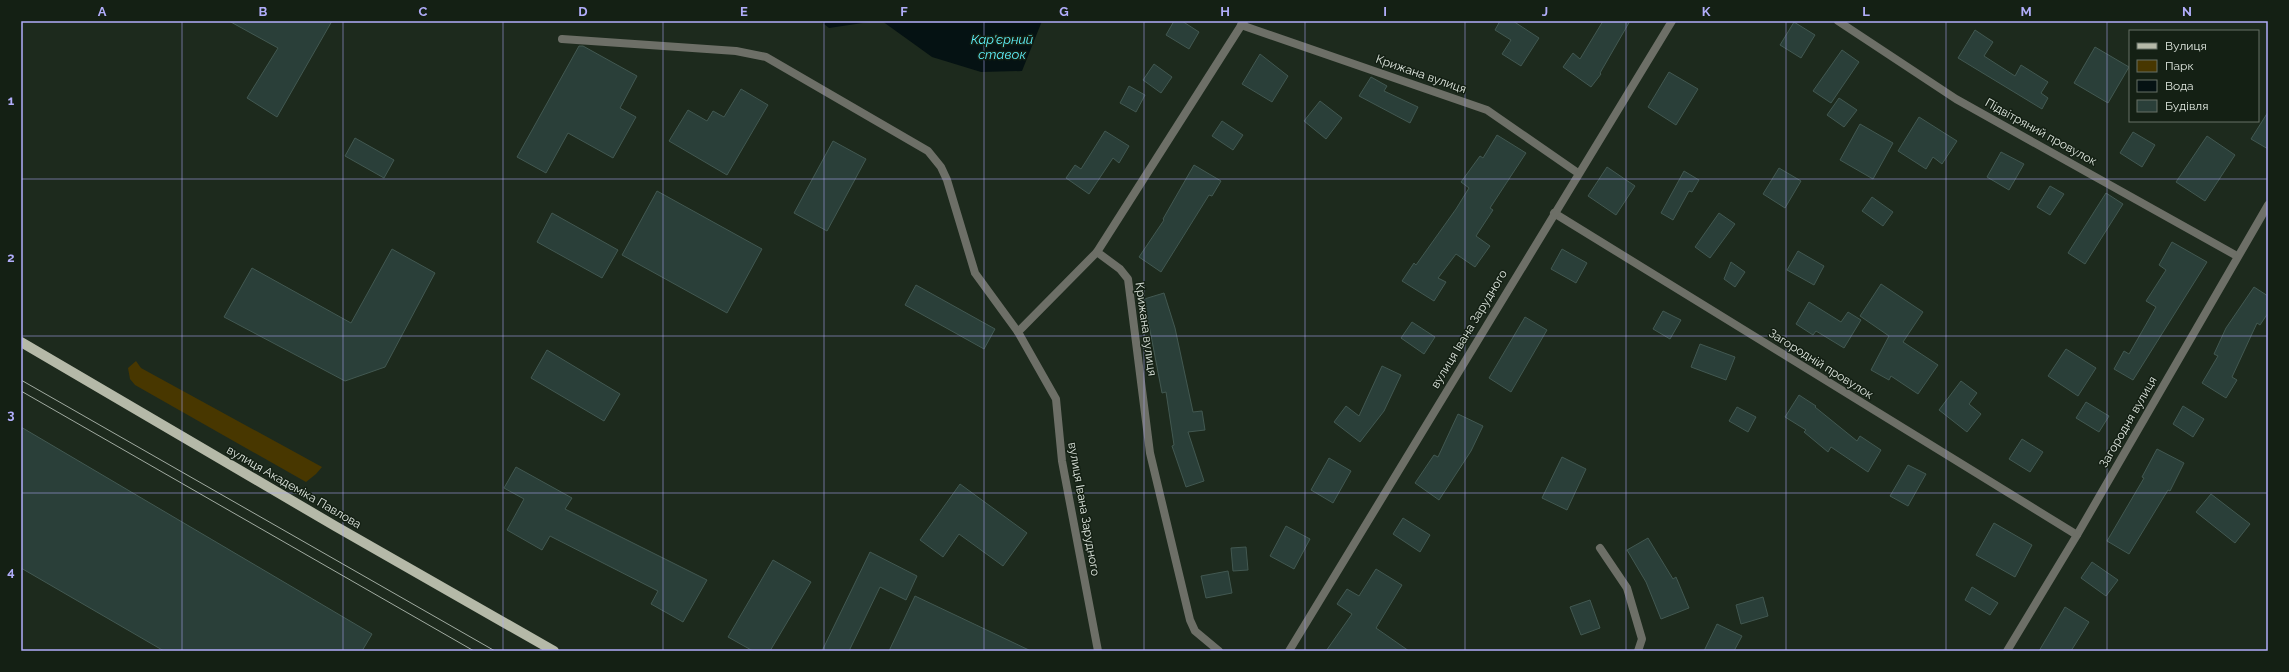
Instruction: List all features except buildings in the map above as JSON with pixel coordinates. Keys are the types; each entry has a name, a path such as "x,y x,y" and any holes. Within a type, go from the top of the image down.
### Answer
{"main road":[{"name":"вулиця Академіка Павлова","path":"21,342 335,526 554,651"}],"street":[{"name":"вулиця Івана Зарудного","path":"1289,651 1578,173 1672,21"},
{"name":"Підвітряний провулок","path":"1838,21 1956,99 2237,256"},
{"name":"Крижана вулиця","path":"1218,651 1195,631 1190,620 1150,453 1128,279 1120,268 1097,252 1243,23 1487,110 1578,173"},
{"name":"вулиця Івана Зарудного","path":"562,39 736,51 766,57 928,151 948,180 975,273 1018,332 1056,399 1062,462 1098,651"},
{"name":"Загородня вулиця","path":"2007,651 2077,535 2268,204"},
{"name":"Загородній провулок","path":"1554,213 2077,535"},
{"path":"1018,332 1097,252"},
{"path":"1600,548 1627,588 1642,639 1638,651"}],"green space":[{"path":"136,361 141,368 322,467 306,482 135,385 130,379 128,368"}],"water":[{"path":"820,21 876,21 829,28"},
{"name":"Кар'єрний ставок","path":"882,21 1042,21 1022,71 981,72 932,57"}],"tram line":[{"path":"21,380 495,651"},
{"path":"21,391 474,651"}]}
